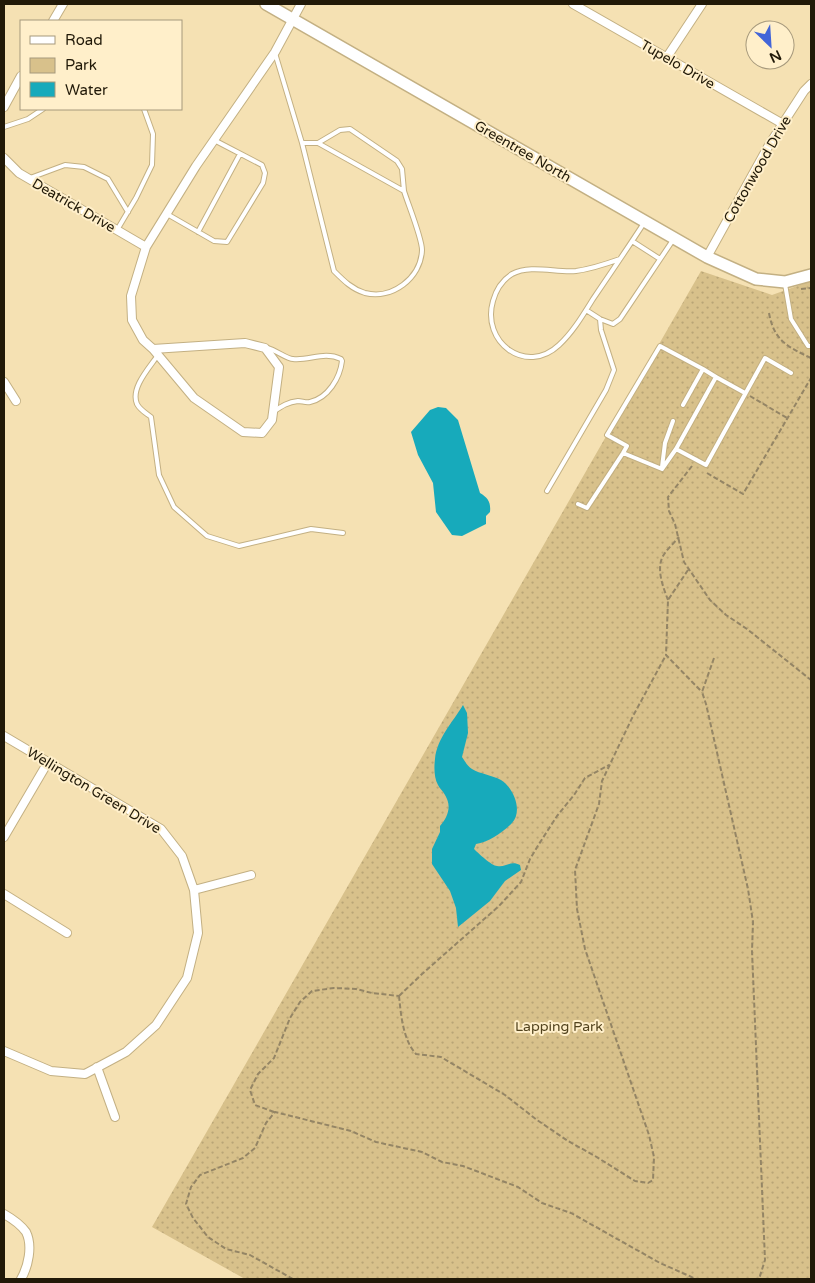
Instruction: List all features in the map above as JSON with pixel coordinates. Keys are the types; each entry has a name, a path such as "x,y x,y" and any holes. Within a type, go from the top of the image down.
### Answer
{"main road":[{"name":"Greentree North","path":"266,4 708,257 756,279 785,282"},
{"path":"785,282 811,275"}],"street":[{"path":"54,20 63,4"},
{"path":"156,352 245,343 265,348 279,367 272,420 262,433 243,432 194,398 156,352 143,340 132,320 131,296 146,247 196,166 275,52 301,4"},
{"name":"Tupelo Drive","path":"573,4 782,124"},
{"path":"667,57 702,4"},
{"path":"4,107 20,78"},
{"name":"Cottonwood Drive","path":"708,257 764,154 782,124 811,84"},
{"name":"Deatrick Drive","path":"4,158 19,173 146,247"},
{"path":"4,382 16,401"},
{"name":"Wellington Green Drive","path":"4,736 161,829 182,856 194,890 198,933 187,978 156,1025 126,1052 85,1074 51,1072 4,1051"},
{"path":"4,837 48,762"},
{"path":"194,890 251,875"},
{"path":"4,894 67,933"},
{"path":"97,1067 115,1117"},
{"path":"4,1214 26,1232 30,1253 26,1269 20,1279"}],"lane":[{"path":"275,52 302,143 334,272 348,286 366,293 383,295 404,284 417,269 422,249 404,190 402,169 398,161 350,129 340,130 318,143"},
{"path":"4,127 28,119 42,110"},
{"path":"117,230 152,165 153,134 144,110"},
{"path":"166,214 214,241 227,242 263,183 265,173 262,165 214,140"},
{"path":"302,143 318,143 404,190"},
{"path":"198,232 240,154"},
{"path":"29,179 65,165 84,166 108,179 128,212"},
{"path":"620,259 592,268 574,271 532,270 513,274 501,282 495,292 490,320 499,341 508,350 519,355 531,357 546,353 559,345 586,310 645,222"},
{"path":"586,310 612,324 620,319 674,238"},
{"path":"632,241 660,259"},
{"path":"785,282 791,319 808,346 811,346"},
{"path":"547,492 606,390 614,370 601,330 600,319"},
{"path":"578,504 587,508 624,453 626,446 607,435 660,346 744,393"},
{"path":"265,348 276,350 292,360 318,356 336,356 342,361 335,382 323,396 310,402 286,403 274,412"},
{"path":"156,352 138,386 135,398 140,409 151,417 160,475 174,507 207,536 239,546 310,529 343,533"},
{"path":"676,449 706,466 764,358 791,373"},
{"path":"683,405 703,369"},
{"path":"662,469 676,449 716,377"},
{"path":"662,469 665,443 673,421"},
{"path":"624,453 662,469"}],"path":[{"path":"804,289 811,288"},
{"path":"769,314 776,334 783,342 811,358"},
{"path":"704,472 743,494 811,378"},
{"path":"744,393 787,418"},
{"path":"697,467 692,465 668,497 669,511 679,537 684,562 710,600 726,615 747,629 811,680"},
{"path":"399,996 410,1048 416,1054 441,1057 457,1066 505,1096 568,1141 635,1181 648,1183 653,1180 654,1157 649,1135 585,949 577,909 575,870 599,804 602,781 633,716 666,655 668,600 662,583 660,568 662,557 679,537"},
{"path":"668,600 689,570"},
{"path":"666,655 702,692 748,888 753,922 752,951 764,1260 759,1279"},
{"path":"702,692 714,658"},
{"path":"399,996 499,906 521,882 530,859 539,844 585,778 609,765"},
{"path":"399,996 356,989 334,988 312,991 300,1002 290,1018 274,1058 258,1074 250,1090 255,1105 275,1112 351,1131 376,1142 422,1152 442,1162 462,1166 518,1187 542,1203 571,1213 653,1259 696,1279"},
{"path":"275,1112 266,1123 255,1148 243,1158 200,1176 191,1187 186,1204 193,1218 208,1237 226,1249 250,1255 293,1279"}],"green space":[{"name":"Lapping Park","path":"701,271 772,295 811,281 811,1279 245,1279 152,1227"}],"water":[{"path":"438,407 446,408 458,420 480,493 487,499 490,506 490,512 486,516 486,524 462,536 452,535 436,512 433,483 418,455 411,432 430,410"},
{"path":"463,705 467,713 468,733 462,757 472,769 497,778 506,784 513,794 517,806 517,812 512,823 496,836 476,844 474,849 495,865 517,864 520,865 521,870 505,881 490,901 458,927 456,908 450,891 432,864 432,849 449,807 447,799 436,779 434,765 436,751 442,737"}]}
